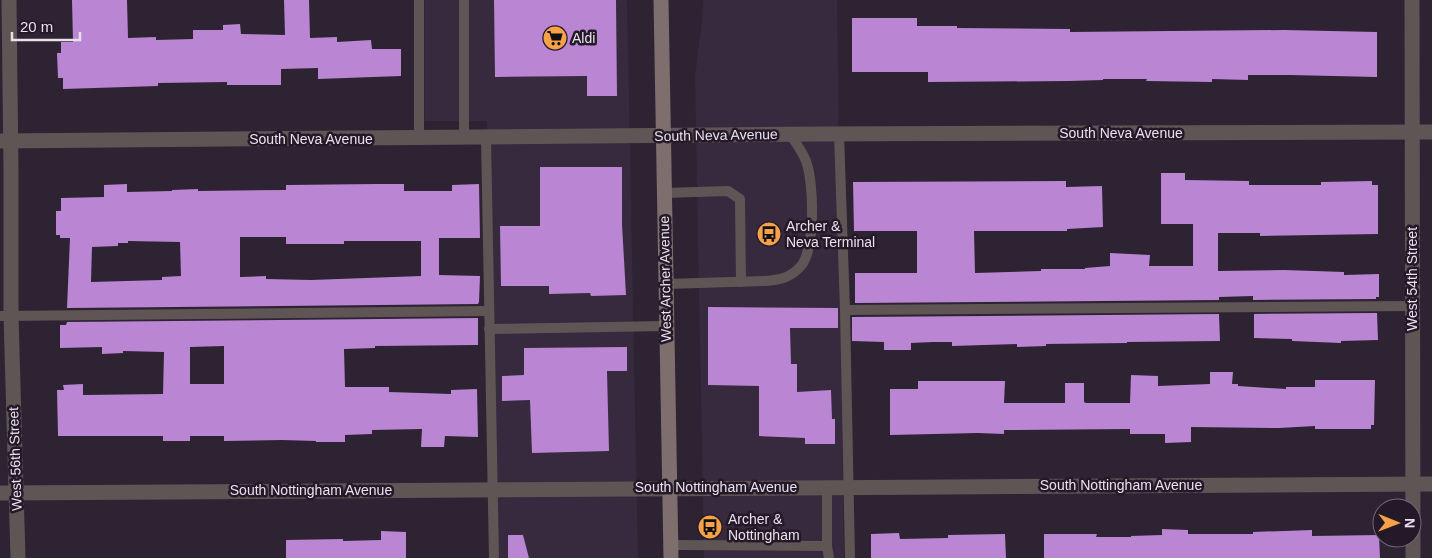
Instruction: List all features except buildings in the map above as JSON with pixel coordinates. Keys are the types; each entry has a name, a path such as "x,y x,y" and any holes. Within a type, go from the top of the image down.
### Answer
{"main road":[{"name":"West Archer Avenue","path":"661,0 671,552"}],"street":[{"name":"West 56th Street","path":"9,0 5,142 5,316 8,492 18,522 18,558"},
{"name":"West 54th Street","path":"1412,0 1412,558"},
{"name":"South Neva Avenue","path":"5,142 790,134 1432,132"},
{"name":"South Nottingham Avenue","path":"8,492 1432,484"}],"lane":[{"path":"419,0 419,139"},
{"path":"464,0 464,138"},
{"path":"666,284 765,282 791,276 802,266 808,254 811,240 809,175 799,146 790,134"},
{"path":"839,134 850,558"},
{"path":"486,138 494,558"},
{"path":"664,192 728,191 740,199 741,282"},
{"path":"845,310 1412,306"},
{"path":"5,316 489,311"},
{"path":"489,329 666,326"},
{"path":"827,487 827,546 829,558"},
{"path":"671,552 827,546"}],"shaded area":[{"path":"425,0 627,0 638,558 491,558 487,121 425,121"},
{"path":"703,0 837,0 844,558 704,558 695,76"}],"place":[{"name":"Aldi","path":"555,38"},
{"name":"Archer & Neva Terminal","path":"769,234"},
{"name":"Archer & Nottingham","path":"710,527"}]}
